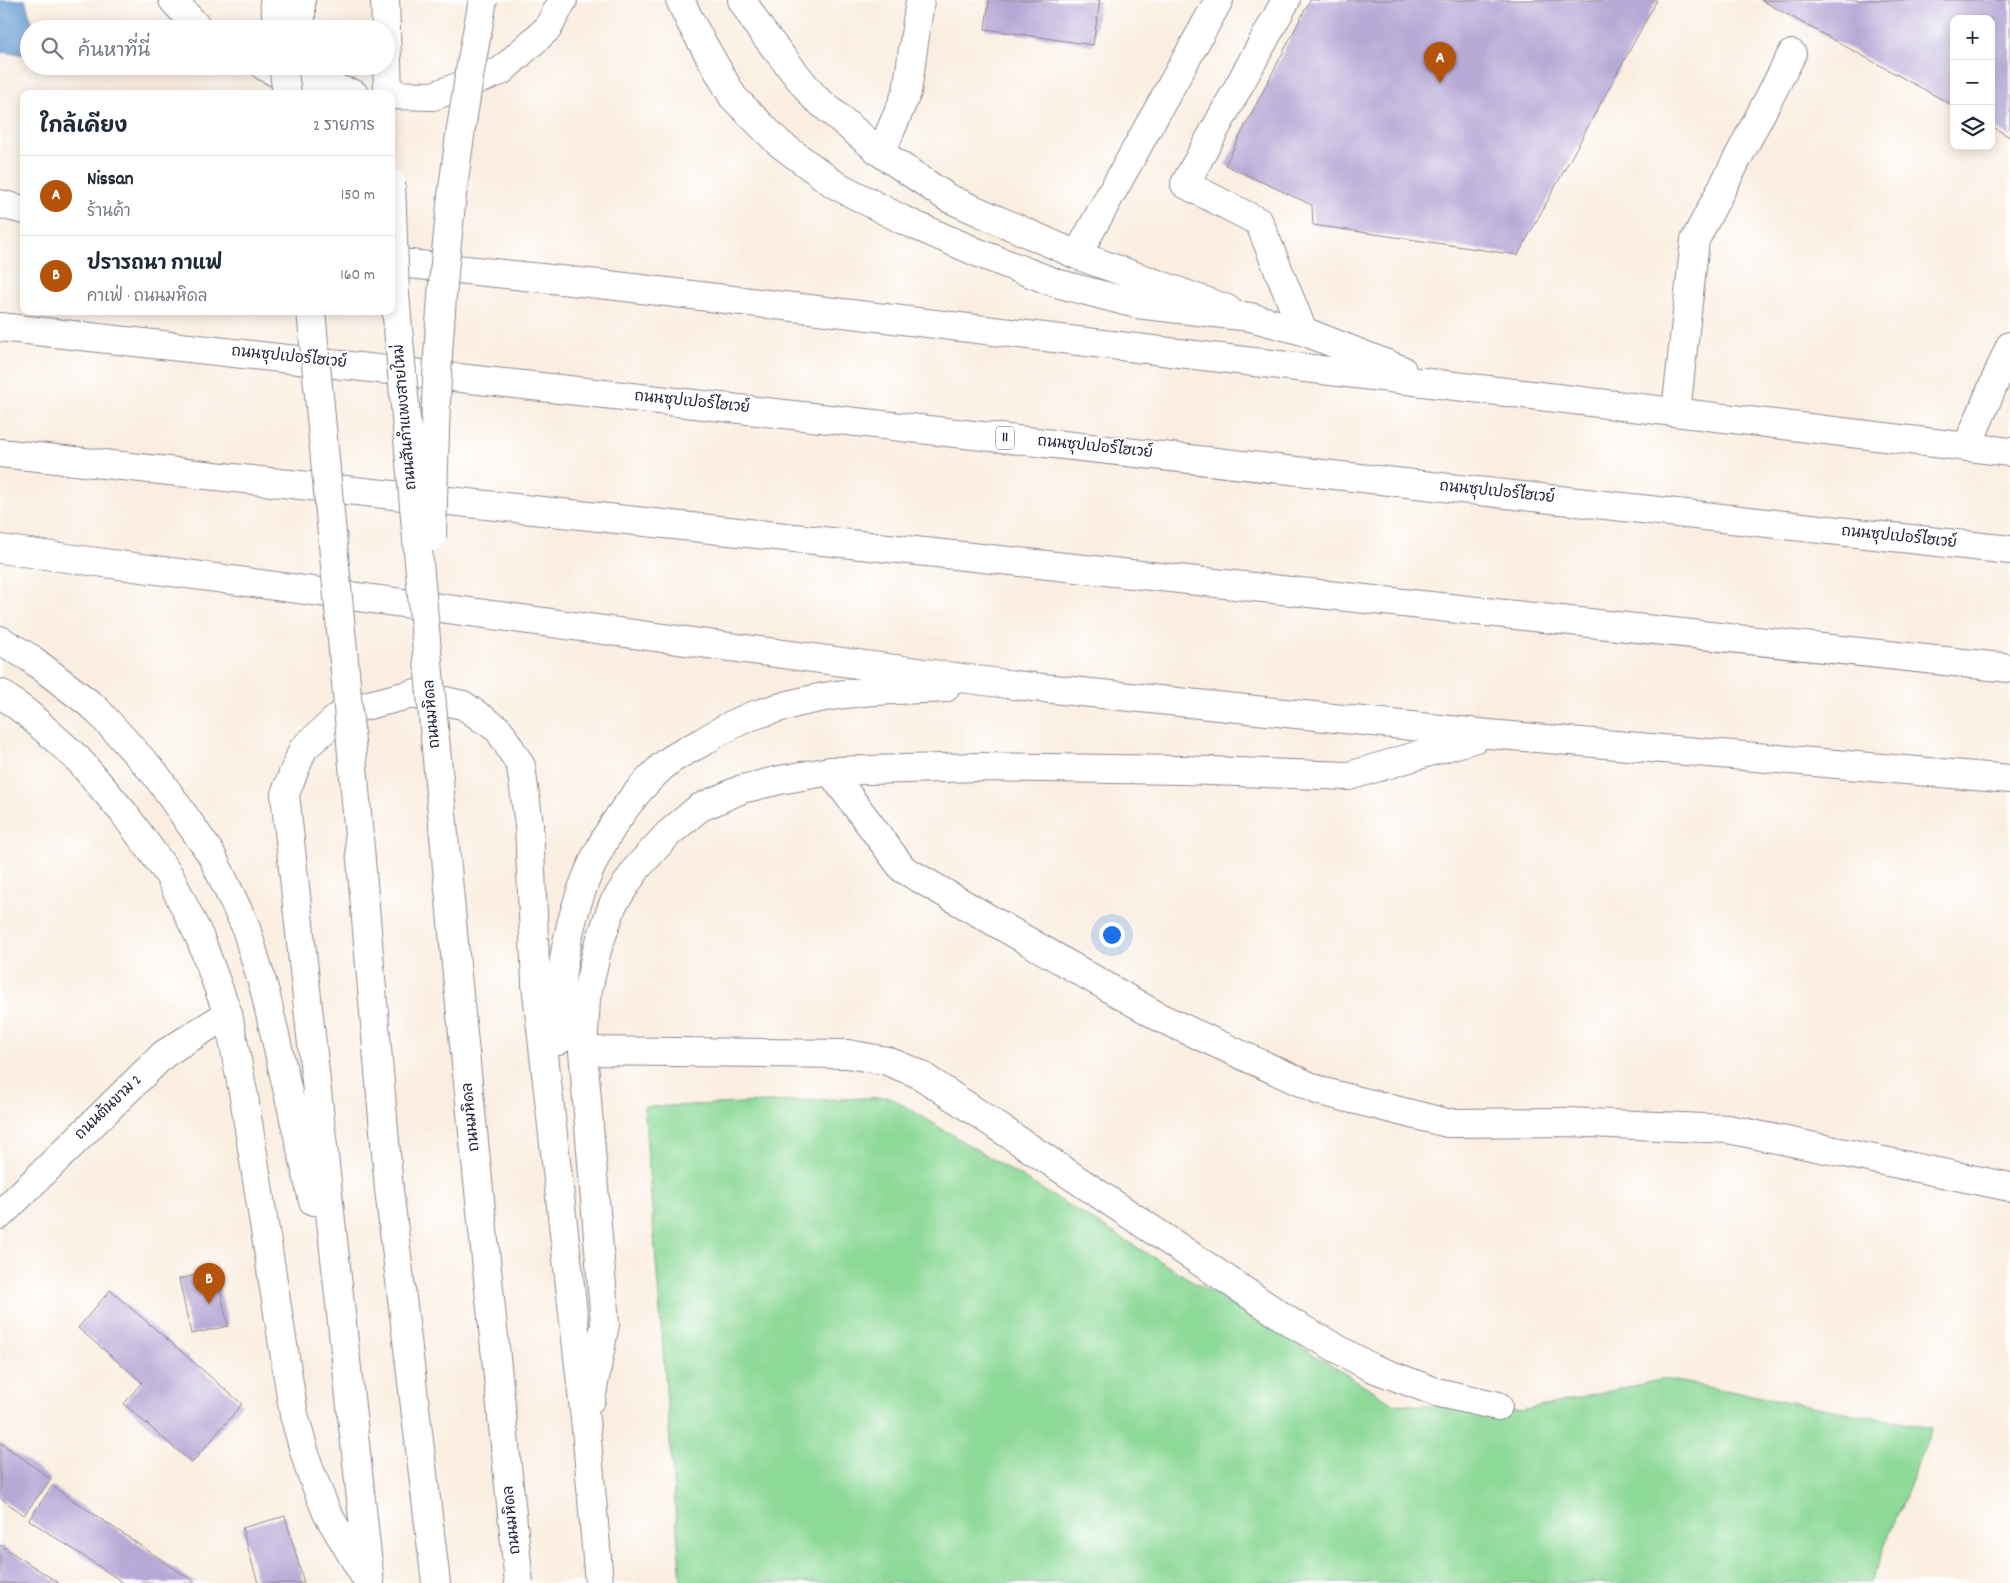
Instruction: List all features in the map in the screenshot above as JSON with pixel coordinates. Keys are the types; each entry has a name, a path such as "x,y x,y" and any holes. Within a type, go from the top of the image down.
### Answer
{"main road":[{"path":"173,0 191,20"},
{"path":"274,0 277,20"},
{"path":"301,0 301,20"},
{"path":"385,0 386,20"},
{"path":"427,651 439,339 454,176 471,59 483,0"},
{"path":"395,95 433,96 501,71 548,28 563,0"},
{"path":"680,0 733,97 779,144 834,184 903,220 980,254 1056,283 1136,304 1250,317"},
{"path":"742,0 760,29 814,97 881,153 948,198 1077,255 1250,317 1303,330 1436,384"},
{"path":"881,153 907,92 920,0"},
{"path":"1077,255 1219,0"},
{"path":"1286,0 1185,184 1259,222 1303,330"},
{"path":"1676,412 1695,240 1792,54"},
{"path":"284,75 286,90"},
{"path":"286,75 340,90"},
{"path":"301,75 301,90"},
{"path":"389,75 390,90"},
{"path":"0,204 20,209"},
{"path":"0,220 20,222"},
{"path":"395,262 628,287 2010,452"},
{"name":"ถนนสันกำแพงสายใหม่","path":"395,295 427,651"},
{"path":"311,315 345,672 389,1189 436,1583"},
{"name":"ถนนซุปเปอร์ไฮเวย์","path":"0,326 2010,550"},
{"path":"1967,447 2010,346"},
{"path":"0,453 2010,668"},
{"path":"0,549 1014,685 1490,734 2010,779"},
{"path":"0,640 30,658 95,708 156,775 211,854 245,925 265,992 342,1332"},
{"name":"ถนนมหิดล","path":"427,651 456,964 519,1583"},
{"path":"558,1188 558,1006 566,949 578,894 597,854 635,795 666,763 714,734 756,715 806,701 854,693 1014,685"},
{"path":"0,693 28,714 78,759 123,812 169,875 200,938 228,1014 244,1097 294,1415 309,1468 328,1512 369,1583"},
{"path":"369,1583 285,794 303,749 345,711 412,694 463,705 499,730 520,766 529,825 536,984 586,1428 599,1583"},
{"path":"586,1428 605,1324 583,1051 586,998 597,950 613,904 637,868 668,834 699,808 742,789 830,771 980,767 1173,770 1350,776 1490,734"},
{"path":"830,771 903,869 1162,1018 1320,1091 1447,1122 1566,1122 1728,1129 2010,1187"},
{"name":"ถนนต้นขาม 2","path":"0,1215 164,1054 228,1014"},
{"path":"583,1051 848,1054 887,1060 919,1074 1304,1330 1370,1367 1436,1392 1498,1406"}],"green space":[{"path":"890,1097 1395,1404 1521,1411 1664,1379 1932,1428 1870,1583 681,1583 644,1107"}],"water":[{"path":"0,0 25,0 31,20 20,20 20,54 0,52"}],"building":[{"path":"989,0 1100,0 1093,45 985,29"},
{"path":"1310,0 1657,0 1518,255 1313,225 1312,205 1225,165"},
{"path":"1761,0 2010,0 2010,137 1995,128 1995,15 1950,15 1950,104"},
{"path":"216,1270 228,1326 191,1334 179,1279"},
{"path":"110,1290 242,1404 192,1463 124,1404 142,1382 78,1328"},
{"path":"0,1442 51,1479 24,1515 0,1498"},
{"path":"52,1486 196,1583 124,1583 29,1520"},
{"path":"285,1516 304,1583 258,1583 242,1528"},
{"path":"0,1545 59,1583 0,1583"}],"place":[{"name":"Nissan","path":"1440,83"},
{"name":"ปรารถนา กาแฟ","path":"209,1304"}]}
